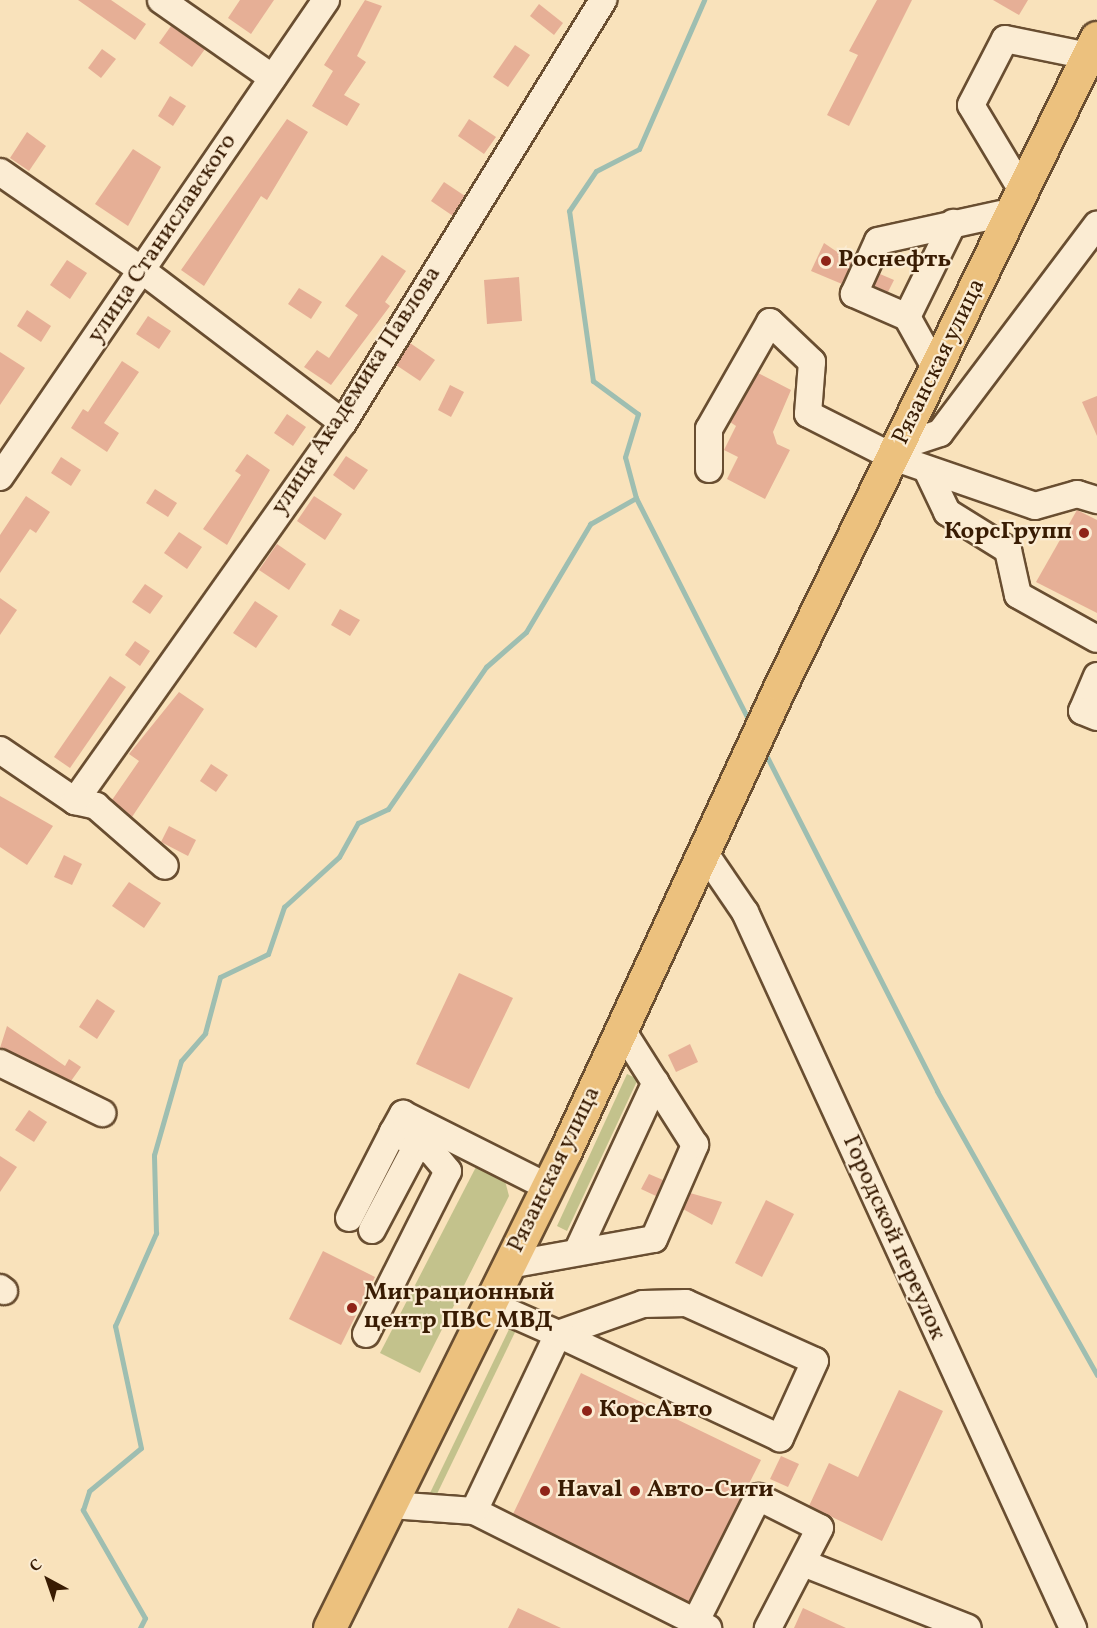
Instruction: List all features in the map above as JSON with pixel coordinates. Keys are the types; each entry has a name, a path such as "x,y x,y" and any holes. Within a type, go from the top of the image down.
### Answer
{"main road":[{"name":"Рязанская улица","path":"339,1622 391,1504 548,1187 776,697 1093,47"}],"street":[{"path":"161,0 273,78"},
{"name":"улица Станиславского","path":"1,473 143,271 326,0"},
{"name":"улица Академика Павлова","path":"75,801 343,423 603,0"},
{"path":"936,369 907,317 854,294 878,241 952,223 1018,201 971,105 1005,39 1093,47"},
{"path":"0,172 143,271 343,423"},
{"path":"907,317 952,223"},
{"path":"896,452 940,433 1097,225"},
{"path":"709,469 709,429 770,322 812,362 808,414 896,452 927,470 1035,506 1077,494 1097,500"},
{"path":"927,470 947,512 1008,550 1018,595 1097,639"},
{"path":"1097,676 1082,711 1097,717"},
{"path":"0,750 75,801 96,807 165,866"},
{"name":"Городской переулок","path":"704,852 746,912 1073,1628"},
{"path":"509,1264 654,1239 695,1145 622,1030"},
{"path":"0,1063 102,1113"},
{"path":"577,1252 656,1082"},
{"path":"348,1218 401,1115 406,1114 548,1187"},
{"path":"366,1334 448,1171 432,1152 393,1132"},
{"path":"372,1230 417,1145"},
{"path":"474,1510 558,1334 643,1304 686,1303 815,1361 780,1437 558,1334 490,1304"},
{"path":"391,1504 474,1510 702,1625 758,1497 820,1528 768,1628"},
{"path":"803,1563 968,1628"}],"shaded area":[{"path":"627,1074 638,1079 567,1231 557,1226"},
{"path":"477,1165 504,1177 509,1196 420,1373 380,1353"},
{"path":"513,1321 519,1324 436,1496 430,1493"}],"building":[{"path":"78,0 111,0 146,24 135,40"},
{"path":"240,0 274,0 251,34 228,18"},
{"path":"365,0 382,6 357,56 366,62 344,95 360,104 347,126 312,106 333,71 324,65"},
{"path":"877,0 912,0 849,126 827,115 858,55 849,51"},
{"path":"993,0 1028,0 1019,15"},
{"path":"539,4 563,23 554,35 530,16"},
{"path":"171,26 205,49 192,67 159,43"},
{"path":"515,45 530,55 508,87 493,77"},
{"path":"102,49 116,59 101,78 88,68"},
{"path":"170,96 186,106 173,126 158,116"},
{"path":"287,119 308,132 267,200 261,196 204,286 181,270"},
{"path":"469,119 496,137 484,154 458,136"},
{"path":"27,132 46,146 29,171 10,158"},
{"path":"133,149 161,167 128,226 95,204"},
{"path":"444,182 465,196 453,216 431,201"},
{"path":"824,243 852,262 842,284 811,271"},
{"path":"382,255 406,271 385,302 390,306 331,385 304,367 317,350 329,358 358,315 345,306"},
{"path":"67,260 87,273 70,299 50,285"},
{"path":"880,274 894,280 888,292 874,286"},
{"path":"519,277 522,321 487,324 484,280"},
{"path":"299,288 322,302 311,319 288,304"},
{"path":"27,310 51,326 41,342 17,326"},
{"path":"148,316 171,331 159,349 136,334"},
{"path":"410,343 435,360 420,381 396,365"},
{"path":"0,352 25,368 0,405"},
{"path":"122,361 139,372 104,423 119,433 107,452 71,428 83,409 88,412"},
{"path":"758,373 791,390 773,432 777,444 790,450 765,499 727,479 738,457 724,450 736,426 730,422"},
{"path":"450,385 464,392 451,417 438,410"},
{"path":"1097,396 1097,436 1082,402"},
{"path":"287,414 306,427 293,446 274,433"},
{"path":"247,454 270,470 227,545 203,529 241,475 235,471"},
{"path":"346,456 368,470 354,490 333,475"},
{"path":"61,457 81,470 71,486 51,473"},
{"path":"155,489 177,503 168,517 146,503"},
{"path":"26,496 50,512 36,533 30,529 0,573 0,535"},
{"path":"314,496 342,514 325,540 297,521"},
{"path":"1077,510 1097,520 1097,613 1036,582"},
{"path":"179,532 202,547 187,569 164,553"},
{"path":"277,544 306,564 289,590 259,570"},
{"path":"145,584 163,596 150,614 132,602"},
{"path":"0,598 17,610 0,635"},
{"path":"255,601 278,616 256,648 233,633"},
{"path":"340,609 360,620 350,636 331,625"},
{"path":"135,641 150,651 140,666 125,655"},
{"path":"110,676 126,687 70,768 54,757"},
{"path":"179,692 204,709 132,817 112,800 139,761 129,754"},
{"path":"211,764 228,775 216,792 200,781"},
{"path":"0,796 53,826 27,865 0,847"},
{"path":"169,826 196,840 188,856 161,842"},
{"path":"64,855 82,864 72,885 54,877"},
{"path":"129,882 161,903 144,928 112,906"},
{"path":"459,973 513,998 469,1089 416,1064"},
{"path":"97,999 115,1011 97,1039 79,1027"},
{"path":"7,1026 65,1066 69,1059 81,1067 71,1081 0,1048"},
{"path":"690,1044 698,1062 676,1072 668,1055"},
{"path":"29,1110 47,1122 34,1142 15,1130"},
{"path":"0,1156 17,1167 0,1192"},
{"path":"649,1174 663,1180 656,1196 641,1189"},
{"path":"690,1193 722,1202 712,1225 683,1209"},
{"path":"766,1200 794,1214 762,1277 735,1263"},
{"path":"323,1251 375,1277 341,1345 289,1319"},
{"name":"Авто-Сити","path":"581,1373 761,1460 689,1602 513,1514"},
{"path":"899,1390 943,1411 882,1541 809,1506 829,1463 858,1477"},
{"path":"781,1456 799,1464 788,1487 770,1479"},
{"path":"518,1608 561,1628 508,1628"},
{"path":"803,1608 846,1628 794,1628"}],"waterway":[{"path":"140,1628 145,1618 83,1510 89,1491 141,1448 115,1326 156,1233 154,1155 181,1061 205,1033 220,977 268,954 284,907 339,857 358,823 388,809 486,667 526,632 590,524 636,498 625,457 638,414 593,381 569,211 596,171 639,149 704,0"},
{"path":"636,498 751,725"},
{"path":"763,749 937,1091 1097,1375"}],"place":[{"name":"Роснефть","path":"826,261"},
{"name":"КорсГрупп","path":"1084,533"},
{"name":"Миграционный центр ПВС МВД","path":"352,1308"},
{"name":"КорсАвто","path":"587,1411"},
{"name":"Haval","path":"545,1491"},
{"name":"Авто-Сити","path":"635,1491"}]}
